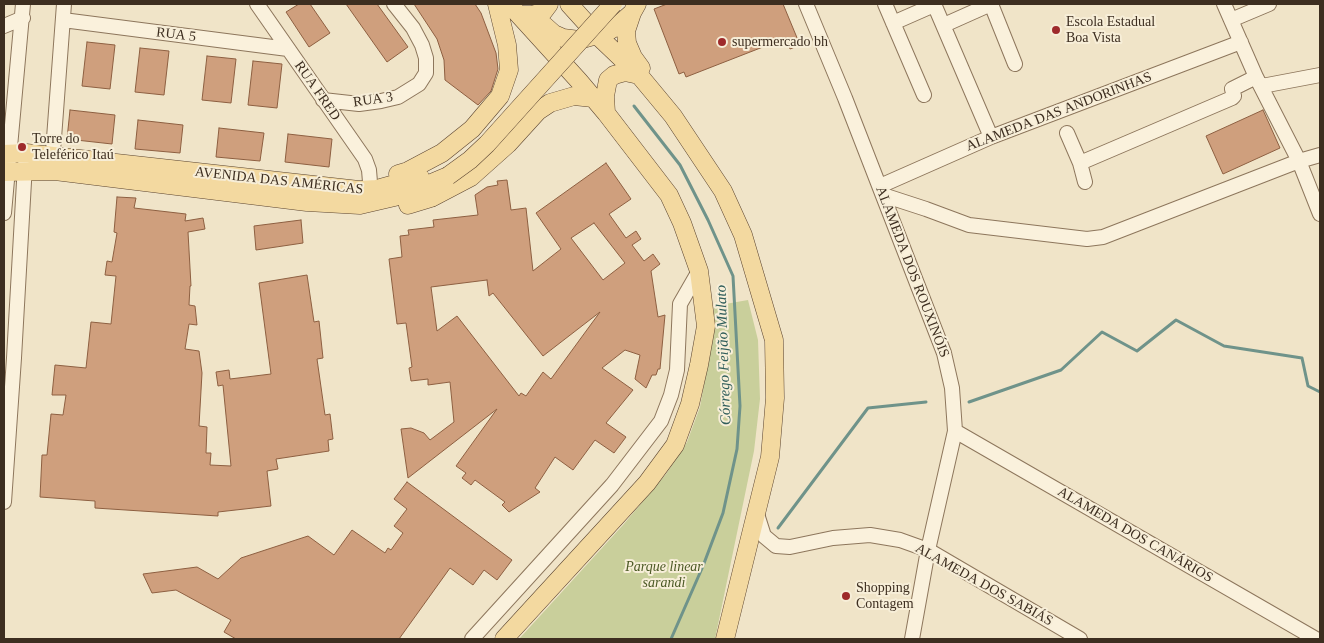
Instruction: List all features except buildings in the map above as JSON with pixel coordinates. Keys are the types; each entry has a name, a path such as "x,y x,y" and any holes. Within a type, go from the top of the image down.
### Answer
{"main road":[{"path":"339,189 408,171 442,153 472,129 500,96 509,70 507,45 497,4"},
{"path":"520,11 543,12 550,4"},
{"path":"569,4 598,36 639,75 673,116"},
{"name":"AVENIDA DAS AMÉRICAS","path":"5,172 16,158 307,202 360,205 403,195 429,185 444,171 488,126 597,4"},
{"path":"444,171 470,160 487,144 613,4"},
{"path":"520,11 554,34 563,38 579,40 598,36 617,26 634,8"},
{"path":"634,8 626,31 627,43 633,57 723,191 743,235 774,340 775,398 770,457 725,639"},
{"path":"504,639 647,483 675,445 690,404 700,365 706,326 699,271 682,223 669,195 606,113 520,11"},
{"path":"606,113 605,96 608,80 614,75 625,72 639,75"},
{"path":"360,205 391,208 431,198 452,188 478,171 508,144 538,111 550,103 574,96 593,98"},
{"name":"AVENIDA DAS AMÉRICAS","path":"52,163 359,190 377,189 444,171"}],"street":[{"path":"52,163 64,4"},
{"name":"RUA FRED","path":"257,4 366,160 370,182"},
{"name":"RUA 3","path":"323,100 359,104 381,101 398,97 419,84 426,73 426,58 412,28 394,4"},
{"name":"ALAMEDA DOS ROUXINÓIS","path":"806,4 944,353 954,401 954,430 928,550 912,639"},
{"path":"885,4 924,95"},
{"path":"893,23 934,4 991,137"},
{"path":"944,25 991,4 1015,64"},
{"path":"1224,4 1259,81 1299,161 1320,214"},
{"path":"1231,20 1269,4"},
{"path":"4,26 23,11"},
{"path":"4,502 23,11"},
{"name":"RUA 5","path":"63,20 288,49"},
{"name":"ALAMEDA DAS ANDORINHAS","path":"881,191 991,137 1241,42"},
{"path":"1080,163 1232,98 1234,96 1232,89 1259,81 1320,75"},
{"path":"1067,133 1080,163 1085,182"},
{"path":"881,191 969,225 1087,239 1103,237 1299,161 1320,155"},
{"path":"4,212 5,172"},
{"path":"472,639 612,485 661,421 671,395 677,370 680,304 699,271"},
{"name":"ALAMEDA DOS CANÁRIOS","path":"954,430 1316,639"},
{"name":"ALAMEDA DOS SABIÁS","path":"757,514 764,536 776,546 790,547 833,538 870,535 900,540 928,550 1080,639"}],"green space":[{"name":"Parque linear sarandi","path":"748,300 758,340 760,399 754,451 715,639 519,639 623,525 666,474 687,442 700,407 712,339 714,306"}],"waterway":[{"name":"Córrego Feijão Mulato","path":"634,106 680,165 708,220 733,276 740,406 737,449 723,513 703,566 671,639"},
{"name":"Córrego Feijão Mulato","path":"969,402 1061,370 1102,332 1137,351 1176,320 1224,346 1302,358 1308,386 1320,392"},
{"name":"Córrego Feijão Mulato","path":"778,528 868,408 926,402"}],"place":[{"name":"Escola Estadual Boa Vista","path":"1056,30"},
{"name":"supermercado bh","path":"722,42"},
{"name":"Torre do Teleférico Itaú","path":"22,147"},
{"name":"Shopping Contagem","path":"846,596"}]}
